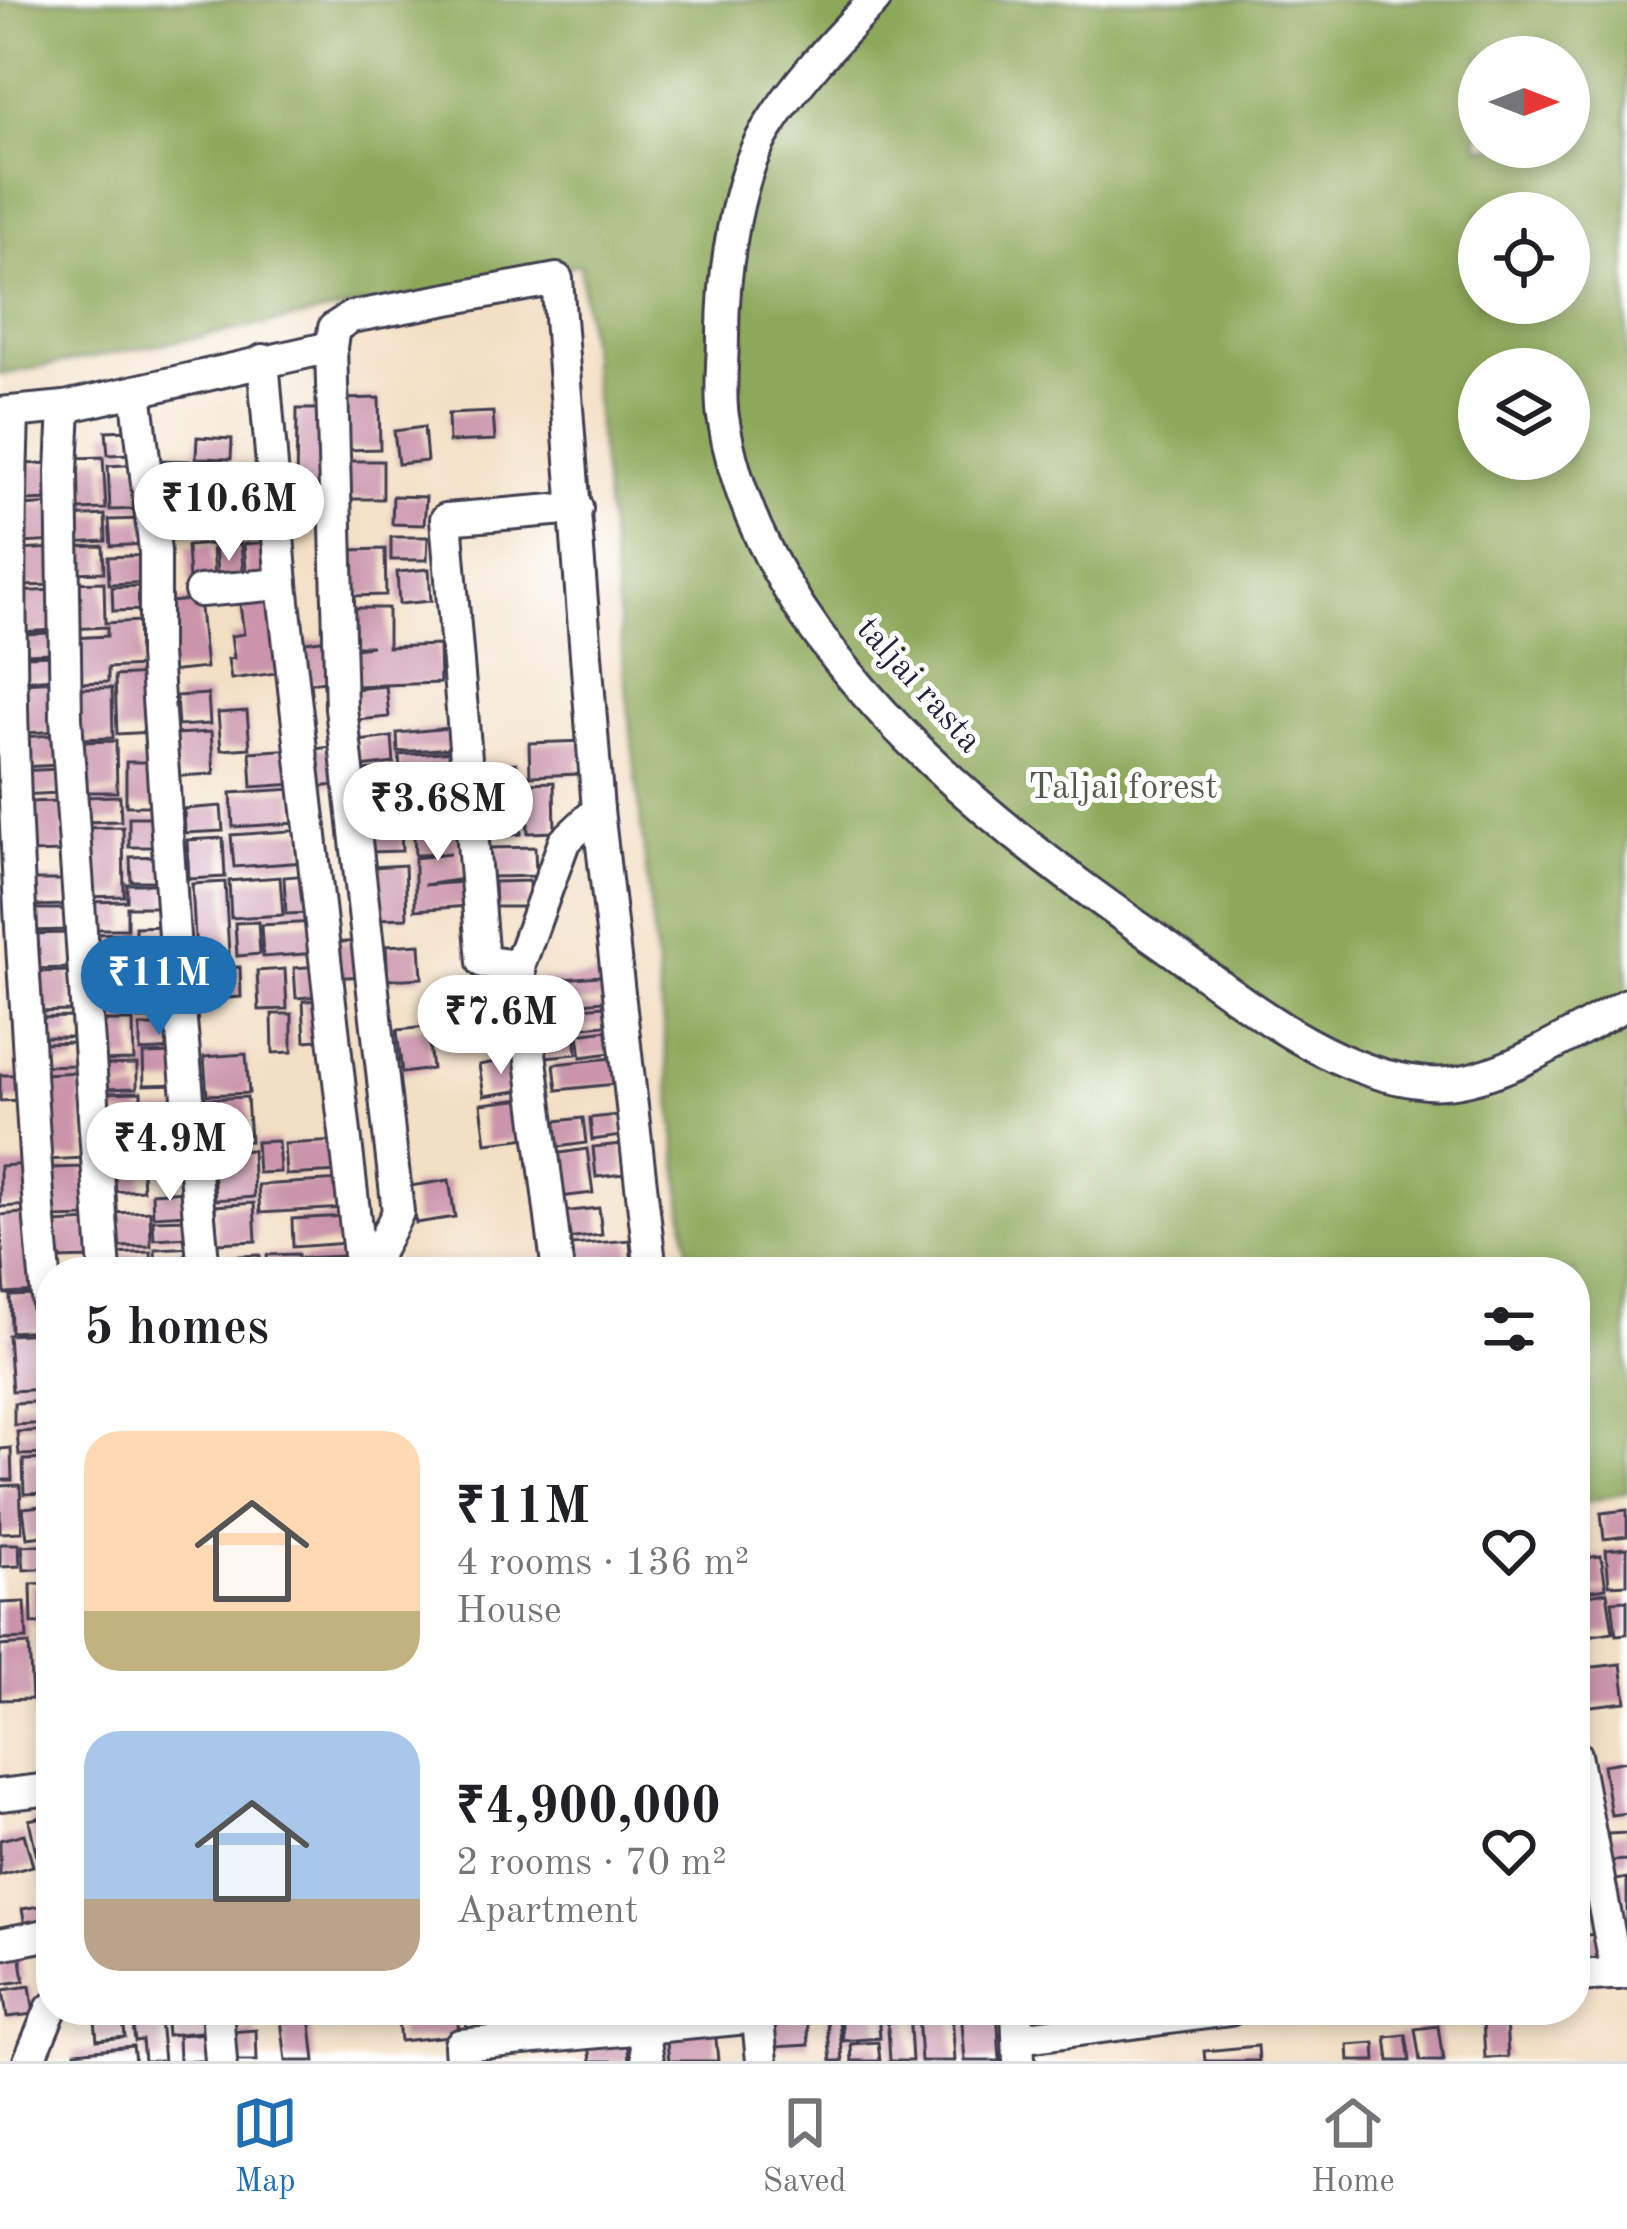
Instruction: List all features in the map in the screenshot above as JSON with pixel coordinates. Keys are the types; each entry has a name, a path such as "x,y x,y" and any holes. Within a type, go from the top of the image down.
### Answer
{"street":[{"name":"taljai rasta","path":"875,0 828,48 763,136 723,281 723,415 744,495 792,601 880,711 981,810 1299,1038 1370,1072 1425,1083 1456,1083 1499,1069 1627,1004"},
{"path":"373,1257 398,1212 340,708 334,328 351,316 557,279 598,810 649,1257"},
{"path":"42,1257 11,791 7,412 65,407 331,346"},
{"path":"263,360 282,584 363,1257"},
{"path":"136,391 155,551 155,654 176,966 203,1257"},
{"path":"65,407 66,718 103,1257"},
{"path":"519,966 483,962 446,519 577,508"},
{"path":"200,591 282,584"},
{"path":"556,1257 519,966 564,842 598,810"},
{"path":"0,1795 36,1791"},
{"path":"1590,1825 1622,1974 1590,1975"},
{"path":"0,1944 36,1937"},
{"path":"28,2061 44,2025"},
{"path":"218,2025 221,2061"},
{"path":"461,2061 460,2045 509,2025 668,2025"},
{"path":"759,2025 762,2061"},
{"path":"1019,2036 1108,2025"},
{"path":"644,2028 647,2061"}],"green space":[{"name":"Taljai forest","path":"0,0 1627,0 1627,1493 1590,1501 1590,1257 688,1257 580,264 0,375"}],"building":[{"path":"379,398 380,449 344,450 343,399"},
{"path":"297,409 326,409 325,500 296,501"},
{"path":"493,412 495,440 449,442 448,414"},
{"path":"424,427 427,461 398,464 394,431"},
{"path":"129,430 130,454 108,455 106,431"},
{"path":"197,437 232,439 231,459 196,458"},
{"path":"103,457 106,509 77,510 75,458"},
{"path":"157,460 193,461 193,482 157,482"},
{"path":"343,461 383,461 383,499 343,499"},
{"path":"55,463 56,500 23,501 21,464"},
{"path":"140,464 142,509 110,510 108,466"},
{"path":"265,467 267,495 228,497 226,469"},
{"path":"200,494 202,530 162,532 161,496"},
{"path":"393,496 426,497 424,525 392,524"},
{"path":"54,504 55,541 23,543 21,506"},
{"path":"105,515 106,541 68,543 68,517"},
{"path":"144,519 145,544 111,546 109,520"},
{"path":"391,537 428,537 427,560 391,560"},
{"path":"268,542 271,578 247,580 244,544"},
{"path":"212,544 214,581 189,582 187,546"},
{"path":"241,544 244,581 218,583 215,546"},
{"path":"103,546 104,572 69,573 68,547"},
{"path":"55,548 56,585 21,586 20,550"},
{"path":"385,549 386,595 350,596 350,550"},
{"path":"151,555 152,582 109,584 108,557"},
{"path":"429,569 431,601 399,604 397,572"},
{"path":"104,582 105,623 140,621 142,666 108,668 108,682 74,683 72,638 107,636 107,627 70,629 68,583"},
{"path":"143,586 144,610 113,611 112,587"},
{"path":"53,590 55,630 20,632 18,592"},
{"path":"273,592 283,672 231,679 231,636 244,634 239,597"},
{"path":"199,599 206,668 168,672 161,603"},
{"path":"348,608 388,608 388,647 439,645 440,683 355,686 354,648 372,646 348,646"},
{"path":"54,633 55,653 22,654 21,634"},
{"path":"329,639 334,680 301,684 297,643"},
{"path":"56,655 57,678 25,680 24,656"},
{"path":"151,674 153,732 117,734 115,676"},
{"path":"59,681 61,731 24,733 21,683"},
{"path":"386,686 389,717 357,720 355,689"},
{"path":"77,688 112,688 113,738 78,739"},
{"path":"208,694 210,724 178,726 176,696"},
{"path":"247,711 250,748 221,750 218,713"},
{"path":"451,728 452,748 398,752 397,733"},
{"path":"211,732 214,774 178,776 176,734"},
{"path":"57,735 58,765 21,767 20,737"},
{"path":"392,737 394,763 361,767 358,741"},
{"path":"116,741 117,792 81,792 80,742"},
{"path":"586,741 587,760 578,760 579,774 530,776 529,743"},
{"path":"340,746 344,784 318,787 314,749"},
{"path":"294,749 296,784 252,787 250,752"},
{"path":"456,751 460,812 403,816 399,755"},
{"path":"126,762 158,762 159,806 126,806"},
{"path":"516,763 518,791 480,793 479,765"},
{"path":"396,768 399,803 366,805 363,771"},
{"path":"58,769 59,793 20,795 19,771"},
{"path":"554,782 555,832 528,833 527,783"},
{"path":"294,789 296,823 233,827 231,793"},
{"path":"120,796 121,821 82,822 81,797"},
{"path":"519,798 521,834 489,836 487,799"},
{"path":"63,801 64,852 26,853 25,802"},
{"path":"221,806 223,831 185,833 184,809"},
{"path":"366,813 400,813 402,851 368,852"},
{"path":"457,816 463,879 424,885 466,882 468,906 415,910 415,858 450,854 415,855 413,819"},
{"path":"129,817 162,817 162,847 129,847"},
{"path":"123,827 124,896 84,897 83,828"},
{"path":"304,830 305,862 234,867 231,835"},
{"path":"223,838 225,877 189,879 187,840"},
{"path":"535,847 536,876 491,877 490,848"},
{"path":"165,856 166,881 131,881 130,857"},
{"path":"405,865 407,918 374,919 372,867"},
{"path":"308,875 311,913 286,914 284,877"},
{"path":"280,877 283,915 231,918 229,881"},
{"path":"29,880 64,880 65,905 30,906"},
{"path":"529,881 529,907 495,907 494,882"},
{"path":"225,882 229,953 196,955 192,884"},
{"path":"127,884 166,884 167,907 127,907 127,929 89,929 89,902 127,901"},
{"path":"30,909 66,909 66,930 30,931"},
{"path":"258,922 260,954 237,956 235,923"},
{"path":"315,922 317,953 263,957 261,925"},
{"path":"167,926 168,965 135,966 135,927"},
{"path":"67,933 68,968 32,969 32,934"},
{"path":"128,933 129,970 92,971 91,934"},
{"path":"361,941 363,976 331,978 329,943"},
{"path":"420,944 422,978 388,980 386,946"},
{"path":"319,966 321,996 296,998 294,968"},
{"path":"240,967 241,997 193,1000 192,969"},
{"path":"172,969 173,992 137,992 136,970"},
{"path":"285,969 287,1009 259,1010 257,971"},
{"path":"70,971 70,1011 36,1012 35,972"},
{"path":"131,973 132,1007 96,1008 95,974"},
{"path":"611,975 614,1000 540,1007 538,981"},
{"path":"467,990 470,1034 435,1037 431,992"},
{"path":"177,996 177,1018 138,1019 138,997"},
{"path":"326,1000 328,1039 305,1041 303,1001"},
{"path":"614,1005 616,1024 541,1031 539,1012"},
{"path":"272,1014 292,1014 292,1052 273,1053"},
{"path":"71,1017 72,1037 37,1037 37,1018"},
{"path":"96,1021 133,1021 134,1060 97,1061"},
{"path":"140,1026 178,1026 178,1049 140,1051"},
{"path":"427,1027 432,1069 402,1073 397,1030"},
{"path":"622,1028 625,1051 581,1057 578,1034"},
{"path":"575,1032 577,1054 544,1057 542,1035"},
{"path":"75,1042 76,1065 41,1066 41,1043"},
{"path":"181,1053 182,1084 144,1085 143,1054"},
{"path":"246,1054 249,1093 207,1095 204,1057"},
{"path":"623,1057 625,1083 557,1090 554,1064"},
{"path":"518,1058 523,1090 484,1096 479,1065"},
{"path":"137,1064 137,1088 99,1089 99,1065"},
{"path":"80,1072 84,1158 46,1160 42,1074"},
{"path":"0,1075 21,1075 22,1100 0,1101"},
{"path":"141,1092 141,1115 102,1115 102,1093"},
{"path":"247,1097 250,1141 209,1143 207,1099"},
{"path":"524,1099 529,1138 486,1143 481,1104"},
{"path":"183,1111 184,1138 144,1138 143,1112"},
{"path":"619,1115 621,1136 592,1140 590,1118"},
{"path":"583,1118 586,1143 551,1148 547,1122"},
{"path":"185,1140 185,1168 151,1169 150,1141"},
{"path":"278,1141 280,1172 258,1173 256,1142"},
{"path":"337,1141 339,1172 286,1175 284,1144"},
{"path":"143,1142 144,1167 104,1168 103,1143"},
{"path":"622,1144 625,1174 596,1177 593,1147"},
{"path":"587,1149 593,1193 559,1197 554,1154"},
{"path":"252,1150 254,1197 215,1200 212,1152"},
{"path":"31,1164 33,1205 0,1207 0,1166"},
{"path":"84,1167 86,1217 52,1218 50,1168"},
{"path":"142,1172 143,1190 110,1192 109,1173"},
{"path":"342,1180 344,1208 260,1213 258,1185"},
{"path":"449,1180 455,1217 416,1223 410,1186"},
{"path":"187,1191 188,1214 153,1216 152,1193"},
{"path":"254,1203 256,1241 217,1243 215,1206"},
{"path":"599,1208 602,1235 565,1239 561,1212"},
{"path":"150,1211 151,1246 115,1247 114,1213"},
{"path":"34,1212 36,1292 5,1294 0,1215"},
{"path":"346,1216 347,1243 293,1247 292,1219"},
{"path":"188,1219 189,1237 154,1239 153,1220"},
{"path":"91,1221 93,1257 56,1257 55,1223"},
{"path":"630,1240 631,1257 572,1257 571,1245"},
{"path":"195,1247 195,1257 155,1257 155,1249"},
{"path":"151,1252 151,1257 115,1257"},
{"path":"36,1295 36,1330 11,1332 10,1296"},
{"path":"36,1333 36,1390 12,1391 8,1335"},
{"path":"36,1402 36,1424 14,1425 14,1403"},
{"path":"36,1431 36,1454 19,1455 17,1432"},
{"path":"11,1448 12,1480 0,1480 0,1449"},
{"path":"23,1460 36,1460 36,1494 24,1494"},
{"path":"20,1485 22,1532 0,1533 0,1486"},
{"path":"36,1507 36,1537 27,1538 23,1508"},
{"path":"1627,1510 1627,1536 1604,1539 1601,1513"},
{"path":"0,1544 19,1544 20,1566 0,1567"},
{"path":"36,1545 36,1569 24,1570 22,1546"},
{"path":"1627,1548 1627,1584 1609,1585 1606,1550"},
{"path":"1601,1556 1606,1588 1590,1591 1590,1557"},
{"path":"31,1584 36,1584 36,1624 32,1624"},
{"path":"1607,1592 1613,1632 1590,1636 1590,1595"},
{"path":"1627,1600 1627,1634 1616,1635 1612,1601"},
{"path":"25,1602 27,1639 0,1640 0,1603"},
{"path":"29,1644 32,1699 0,1700 0,1646"},
{"path":"1621,1664 1626,1702 1590,1706 1590,1667"},
{"path":"1627,1761 1627,1813 1611,1815 1603,1765"},
{"path":"36,1818 36,1853 29,1820"},
{"path":"1627,1833 1627,1860 1609,1861 1608,1834"},
{"path":"24,1834 33,1866 0,1875 0,1840"},
{"path":"1627,1878 1627,1934 1624,1934 1616,1880"},
{"path":"36,1907 36,1936 27,1937 22,1909"},
{"path":"1601,1933 1605,1960 1590,1962 1590,1935"},
{"path":"20,1951 24,1981 2,1984 0,1953"},
{"path":"30,1986 34,2014 7,2017 3,1990"},
{"path":"96,2025 124,2025 125,2037 97,2040"},
{"path":"133,2025 160,2025 164,2061 144,2061 142,2040 135,2041"},
{"path":"166,2025 211,2025 212,2031 167,2035"},
{"path":"282,2025 311,2025 315,2061 286,2061"},
{"path":"398,2025 458,2025 459,2035 400,2041"},
{"path":"466,2025 506,2025 507,2033 467,2037"},
{"path":"774,2025 808,2025 809,2045 775,2047"},
{"path":"827,2025 839,2025 843,2061 831,2061"},
{"path":"842,2025 879,2025 880,2038 843,2041"},
{"path":"888,2025 910,2025 912,2061 890,2061"},
{"path":"919,2025 953,2025 955,2061 921,2061"},
{"path":"962,2025 998,2025 1000,2061 965,2061"},
{"path":"1483,2025 1506,2025 1508,2057 1485,2058"},
{"path":"1438,2026 1443,2061 1420,2061 1415,2029"},
{"path":"715,2028 718,2061 669,2061 666,2033"},
{"path":"256,2030 257,2061 229,2061 228,2032"},
{"path":"210,2033 211,2061 179,2061 178,2035"},
{"path":"1406,2035 1410,2061 1389,2061 1386,2037"},
{"path":"627,2040 629,2061 591,2061 589,2044"},
{"path":"878,2042 880,2061 852,2061 851,2044"},
{"path":"1375,2043 1376,2061 1349,2061 1348,2045"},
{"path":"133,2046 135,2061 75,2061 75,2052"},
{"path":"1258,2046 1259,2061 1205,2061 1204,2051"}]}
